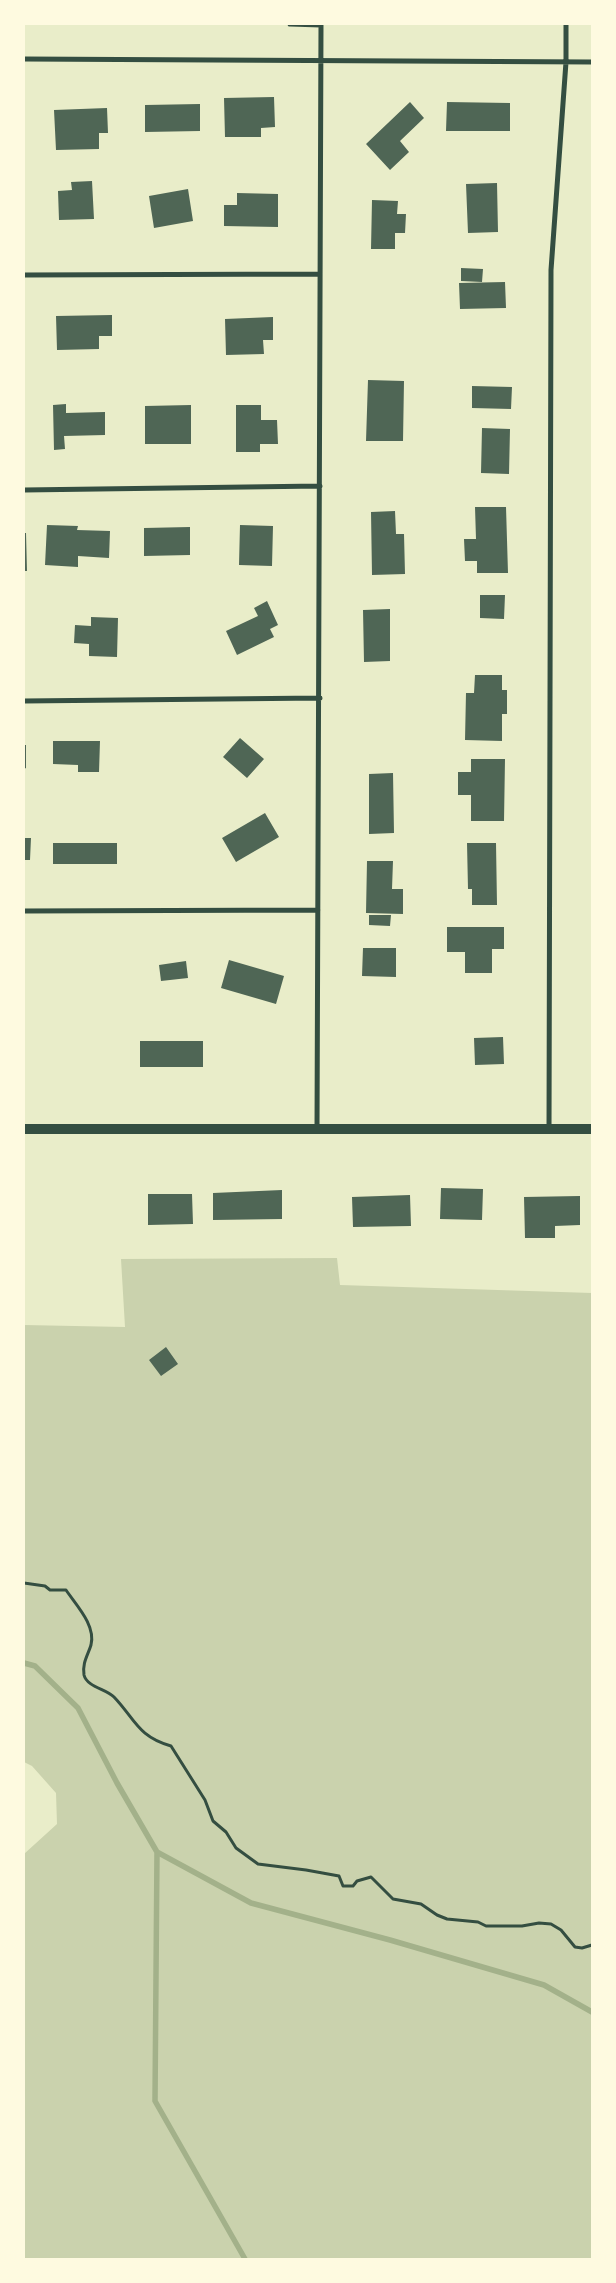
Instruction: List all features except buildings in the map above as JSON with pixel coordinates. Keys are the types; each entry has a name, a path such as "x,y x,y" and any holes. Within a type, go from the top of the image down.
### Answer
{"main road":[{"path":"24,1128 592,1129"}],"street":[{"path":"290,24 321,25 322,62 317,1128"},
{"path":"549,1129 551,270 566,62 566,24"},
{"path":"24,59 592,62"},
{"path":"24,275 320,274"},
{"path":"24,490 320,486"},
{"path":"24,701 320,698"},
{"path":"24,911 318,910"}],"path":[{"path":"24,1583 45,1586 50,1590 66,1590 84,1614 90,1631 91,1643 85,1659 84,1675 89,1683 114,1697 136,1722 140,1731 158,1742 171,1746 205,1800 213,1822 226,1832 236,1848 258,1864 339,1876 343,1886 353,1886 357,1881 371,1877 394,1899 421,1904 436,1915 447,1919 478,1922 486,1926 551,1924 561,1930 575,1947 582,1948 592,1945"}],"green space":[{"path":"337,1258 340,1285 592,1293 592,2259 24,2259 24,1854 57,1824 56,1793 32,1766 24,1762 24,1325 125,1327 121,1259"}],"waterway":[{"path":"24,1663 35,1666 78,1708 117,1783 157,1852 251,1903 390,1940 544,1985 592,2012"},
{"path":"157,1852 155,2101 245,2259"}]}
